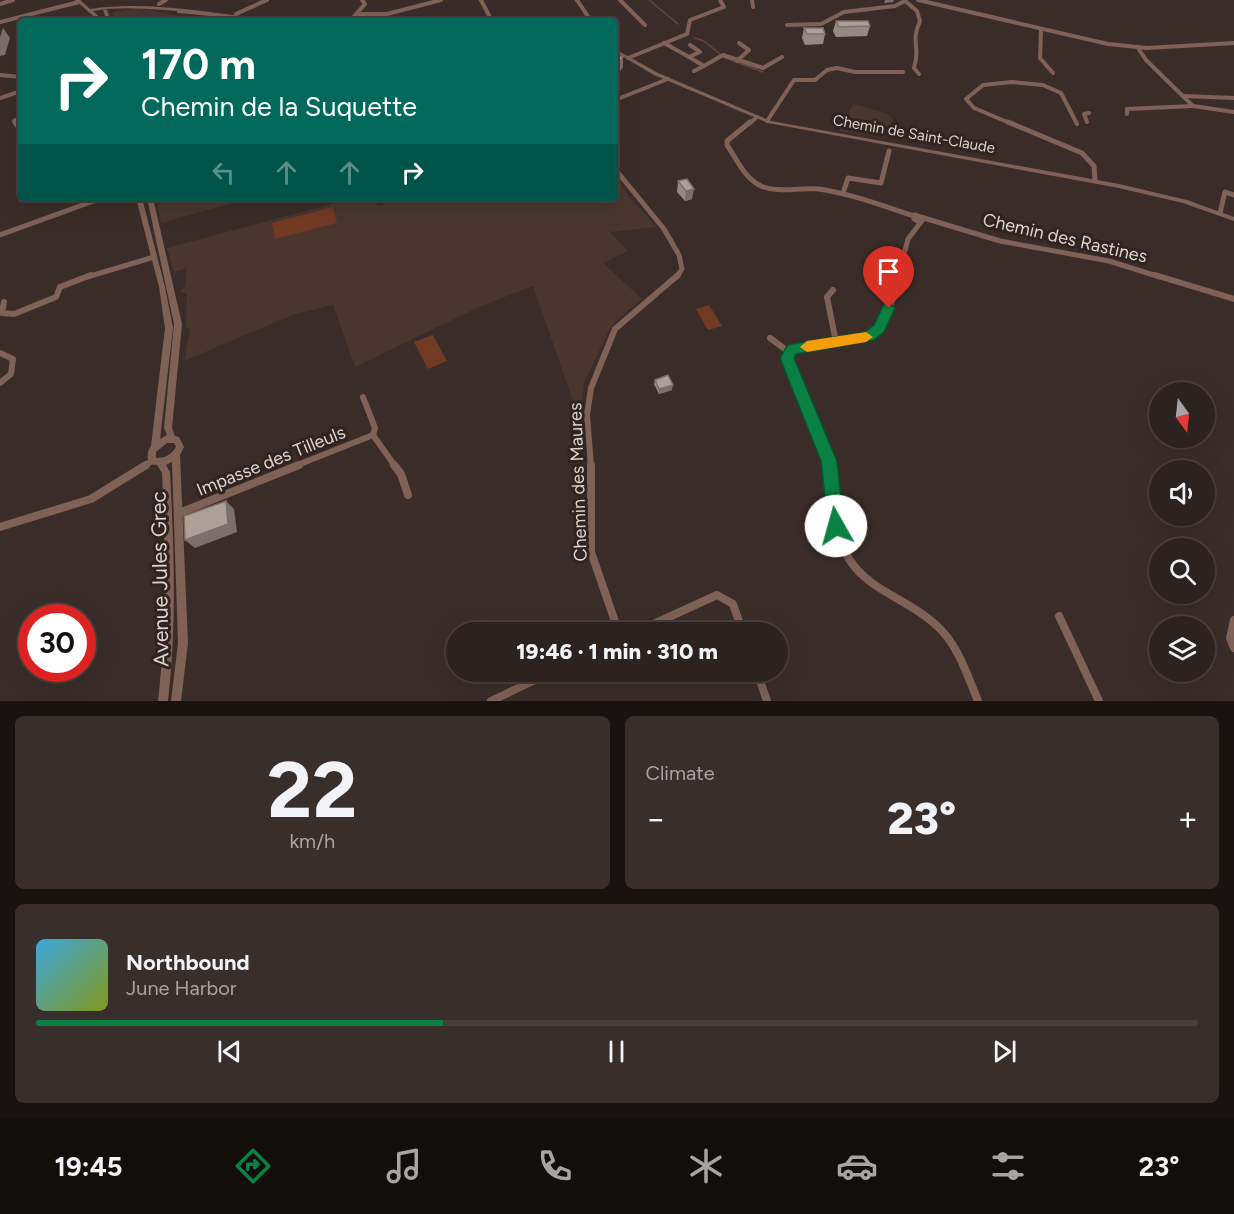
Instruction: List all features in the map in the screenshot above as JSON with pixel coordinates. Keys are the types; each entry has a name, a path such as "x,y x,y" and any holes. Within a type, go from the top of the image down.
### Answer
{"street":[{"path":"0,4 14,0"},
{"path":"159,4 166,0"},
{"path":"236,14 267,0"},
{"path":"353,18 365,4 363,0"},
{"path":"358,14 387,14 441,0"},
{"path":"481,0 490,18"},
{"path":"577,0 578,5 589,18"},
{"path":"620,0 645,25"},
{"path":"628,58 687,34 687,24 690,20 724,8 720,0"},
{"path":"752,0 753,7"},
{"path":"918,0 990,14 1041,30 1096,43 1138,48 1234,43"},
{"path":"80,1 90,10 89,12 99,18"},
{"path":"0,22 80,1 105,9 142,7 240,18"},
{"path":"788,25 820,24 844,12 895,6 905,1 917,11 920,21 913,36 918,55 914,68 919,74"},
{"path":"95,14 128,2 159,4 254,18"},
{"path":"90,10 96,6"},
{"path":"105,9 108,18"},
{"path":"357,18 358,14"},
{"path":"1041,30 1040,58 1053,73"},
{"path":"664,43 704,66"},
{"path":"737,61 749,50 739,43"},
{"path":"689,57 700,52 690,45"},
{"path":"1138,48 1146,60 1193,106"},
{"name":"Chemin de Saint-Claude","path":"618,52 668,78 767,121 1095,181 1179,199 1221,211 1234,219"},
{"path":"694,71 723,55 763,68 782,57"},
{"path":"767,121 794,80 815,80 827,70 837,68 855,72 903,72"},
{"path":"0,75 18,77"},
{"path":"618,99 668,78"},
{"path":"1077,124 1061,93 1044,86 1017,81 983,85 974,95 966,99 974,108 1082,153 1094,166 1095,181"},
{"path":"0,98 18,92"},
{"path":"1184,96 1234,98"},
{"path":"1127,114 1127,109 1147,106 1193,106 1234,112"},
{"path":"1087,122 1084,114 1089,113"},
{"name":"Chemin des Rastines","path":"757,117 727,141 727,145 748,176 757,183 776,189 821,189 842,194 1000,241 1109,261 1234,299"},
{"path":"844,190 848,178 881,183 889,151"},
{"name":"Chemin des Maures","path":"615,622 591,552 592,478 587,415 591,388 615,329 631,312 674,281 682,269 672,239 636,200 618,173"},
{"path":"1221,211 1225,192 1234,195"},
{"path":"0,235 94,201"},
{"path":"140,201 166,303 170,335 155,446 150,454 156,462 176,455"},
{"path":"151,201 178,324 168,428 172,439 155,446"},
{"path":"918,218 907,242 903,264 879,328 869,337 799,348 789,352 787,358 829,461 833,513 839,540 845,551 858,572 880,591 931,620 944,633 978,701"},
{"path":"4,302 2,313 14,314 56,297 60,287 154,257"},
{"path":"833,290 827,297 836,342"},
{"path":"770,338 789,352"},
{"path":"0,353 13,359 11,374 0,383"},
{"name":"Impasse des Tilleuls","path":"363,397 375,428 373,435"},
{"name":"Impasse des Tilleuls","path":"373,435 401,474 408,495"},
{"name":"Impasse des Tilleuls","path":"179,513 373,435"},
{"name":"Avenue Jules Grec","path":"172,439 176,440 180,447 176,455 183,642 176,701"},
{"name":"Avenue Jules Grec","path":"0,528 91,499 156,462 166,471 169,648 163,701"},
{"path":"658,622 717,595 734,604 740,622"},
{"path":"1059,616 1099,701"},
{"path":"1234,620 1230,638 1234,648"},
{"path":"491,701 531,682"},
{"path":"760,682 767,701"}],"shaded area":[{"path":"135,8 211,18 114,18 112,12"},
{"path":"853,104 886,113 893,119 885,137 839,131"},
{"path":"618,180 633,202 657,227 610,232 628,251 603,263 642,299 616,321 608,332 584,383 581,412 577,412 533,286 479,307 355,367 333,305 295,314 184,361 190,329 186,328 187,294 180,291 186,286 186,268 174,272 167,248 343,201 373,201 378,206 393,201 618,201"},
{"path":"171,201 240,201 161,223 157,205"},
{"path":"333,207 337,223 275,239 272,223"},
{"path":"709,305 722,326 708,330 696,309"},
{"path":"433,335 447,361 428,369 414,342"}],"building":[{"path":"836,21 868,21 870,26 839,27"},
{"path":"804,28 823,28 825,34 807,34"},
{"path":"687,179 694,189 686,191 678,181"},
{"path":"668,375 673,385 659,389 655,380"},
{"path":"226,501 228,524 185,540 184,516"}],"waterway":[{"path":"649,0 678,24"},
{"path":"695,38 704,41 721,55"},
{"path":"723,57 763,72"}],"slow traffic":[{"path":"807,347 866,337"}],"route":[{"path":"836,526 829,461 787,358 789,352 799,348 869,337 879,328 889,308"}]}
